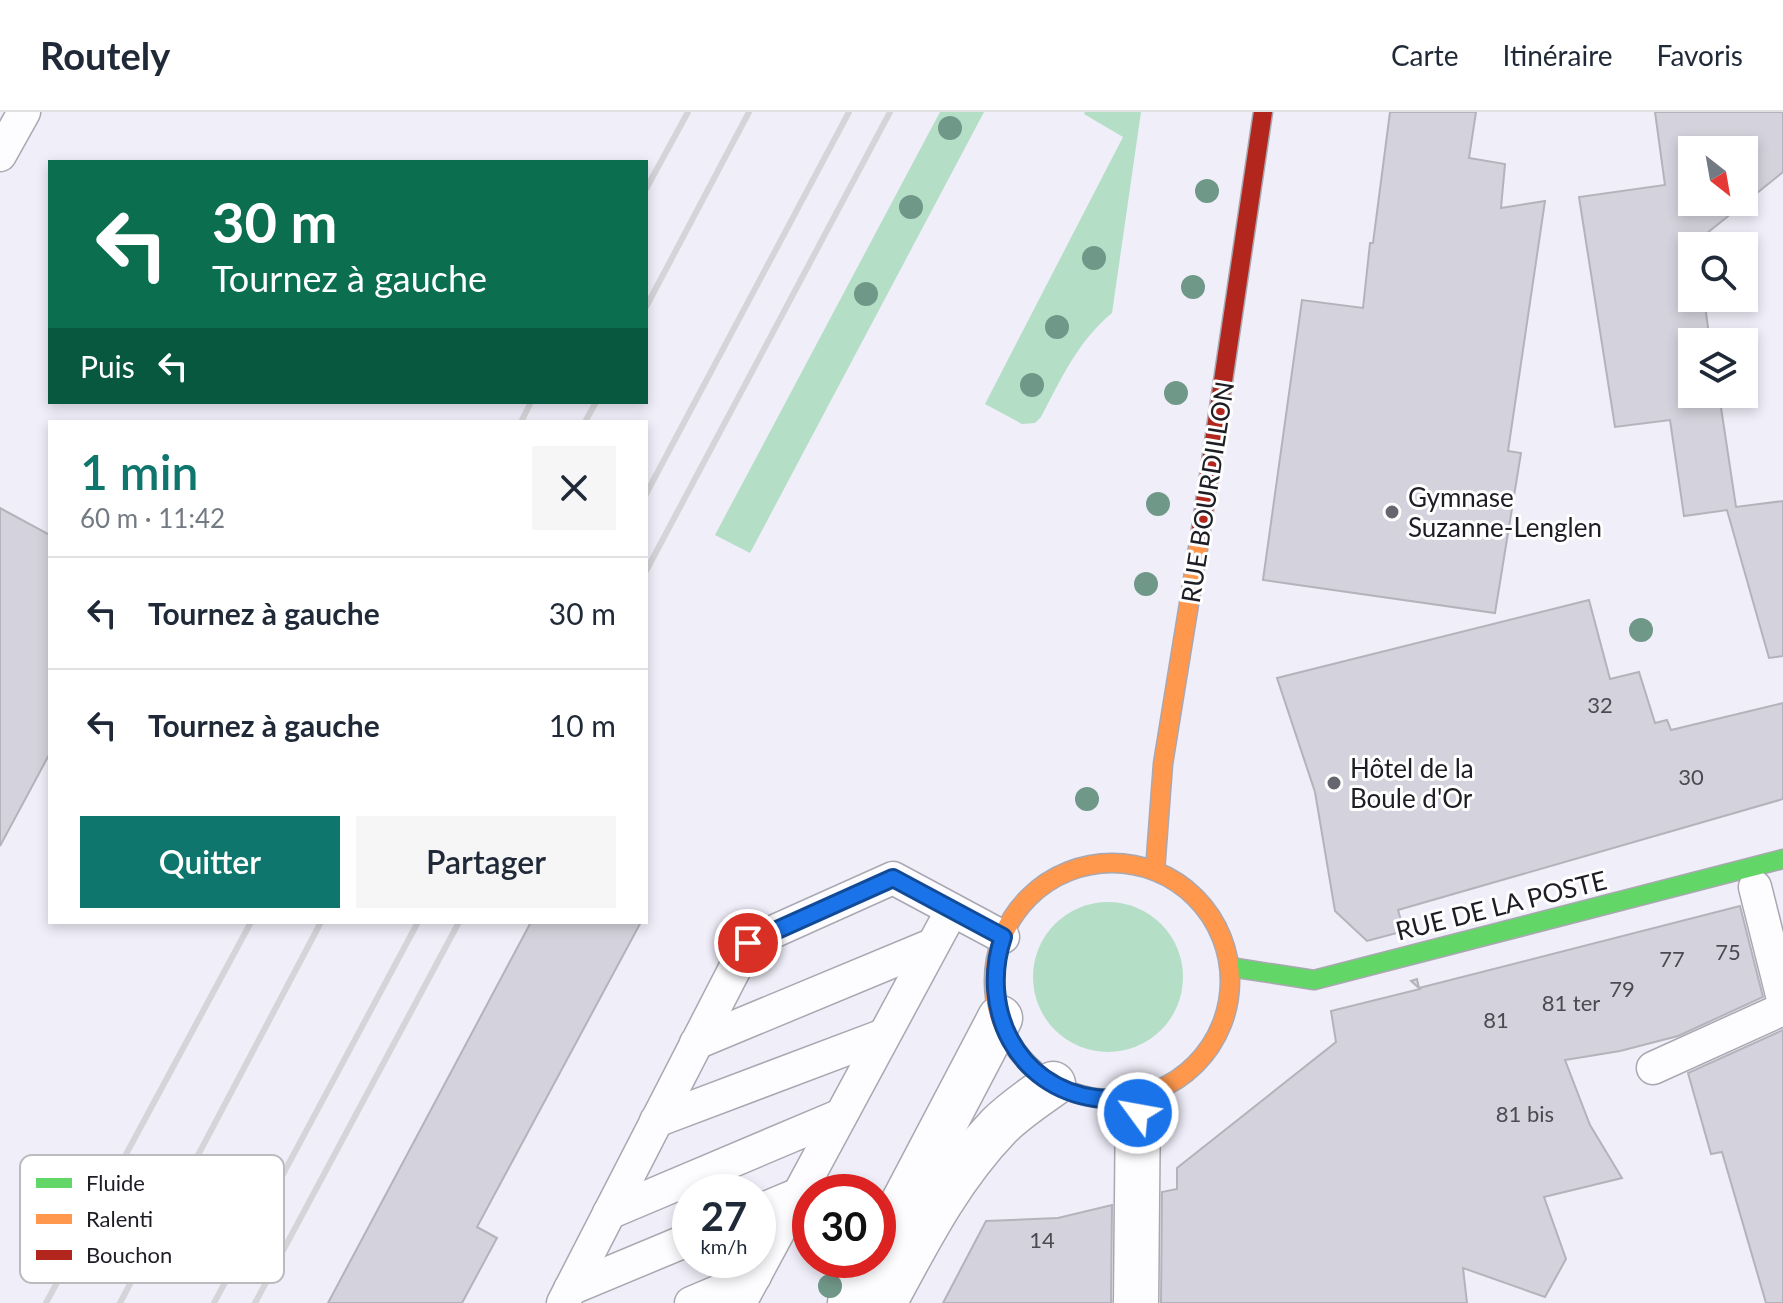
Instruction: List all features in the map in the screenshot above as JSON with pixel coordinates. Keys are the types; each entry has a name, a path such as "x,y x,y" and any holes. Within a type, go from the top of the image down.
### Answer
{"street":[{"name":"RUE BOURDILLON","path":"1155,871 1155,826 1163,758 1236,310 1263,112"},
{"name":"RUE DE LA POSTE","path":"1230,967 1314,980 1783,859"},
{"path":"1109,863 1155,871 1191,893 1206,908 1226,946 1230,967 1229,995 1223,1024 1208,1050 1189,1071 1162,1088 1138,1097 1094,1098 1053,1084 1030,1066 1012,1044 1000,1018 994,978 1003,937 1013,917 1028,899 1064,873 1109,863"},
{"path":"896,1217 1000,1018"},
{"path":"884,1303 946,1191 999,1127 1053,1084"},
{"path":"1136,1303 1138,1097"},
{"path":"850,1303 863,1278"}],"lane":[{"path":"0,155 24,112"},
{"path":"566,1296 748,943 893,878 1003,937"},
{"path":"1755,887 1783,999"},
{"path":"810,1174 952,910"},
{"path":"696,1043 932,945"},
{"path":"1653,1068 1783,1009"},
{"path":"656,1121 884,1035"},
{"path":"609,1213 841,1115"},
{"path":"691,1303 748,1289 792,1207"},
{"path":"566,1296 672,1247"}],"green space":[{"path":"940,112 984,112 750,553 715,535"},
{"path":"1085,112 1141,112 1112,313 1080,348 1041,417 1035,423 1022,424 985,404 1123,137"},
{"path":"1108,902 1137,907 1161,924 1178,948 1183,977 1178,1006 1161,1030 1137,1047 1108,1052 1079,1047 1055,1030 1038,1006 1033,977 1038,948 1055,924 1079,907"}],"building":[{"name":"Gymnase Suzanne-Lenglen","path":"1390,112 1476,112 1469,158 1505,164 1501,208 1545,201 1508,451 1521,453 1495,613 1263,580 1302,300 1363,308"},
{"path":"1655,112 1783,112 1783,172 1758,192 1758,136 1678,136 1678,216 1728,216 1708,232 1678,232 1678,312 1706,312 1708,328 1678,328 1678,408 1721,408 1736,507 1783,501 1783,656 1769,658 1727,510 1684,516 1670,420 1615,427 1579,197 1665,185"},
{"path":"0,508 48,534 48,757 0,846"},
{"path":"1589,600 1610,679 1639,672 1655,723 1667,720 1671,730 1783,703 1783,799 1398,910 1404,931 1367,941 1335,911 1315,792 1277,678"},
{"path":"1740,906 1763,997 1678,1036 1620,1051 1565,1060 1590,1125 1622,1178 1544,1197 1566,1259 1545,1297 1463,1268 1467,1303 1161,1303 1162,1192 1177,1189 1177,1168 1336,1042 1331,1011 1420,989 1411,981 1417,979 1419,988"},
{"path":"530,924 640,924 477,1227 497,1238 462,1303 328,1303"},
{"path":"1783,1030 1783,1303 1766,1303 1722,1152 1711,1154 1688,1073"},
{"path":"1112,1205 1111,1303 943,1303 986,1221 1058,1218"}],"railway":[{"path":"648,185 688,112"},
{"path":"648,303 749,112"},
{"path":"648,490 849,112"},
{"path":"648,567 890,112"},
{"path":"522,420 530,404"},
{"path":"586,420 595,404"},
{"path":"126,1155 250,924"},
{"path":"198,1155 320,924"},
{"path":"284,1172 417,924"},
{"path":"284,1249 458,924"},
{"path":"46,1303 57,1283"},
{"path":"120,1303 131,1283"},
{"path":"214,1303 225,1283"},
{"path":"255,1303 266,1283"}],"traffic: fast":[{"path":"1230,967 1314,980 1783,859"}],"traffic: slow":[{"path":"1155,871 1163,764 1200,536"},
{"path":"1112,863 1157,872 1195,898 1221,936 1230,981 1221,1026 1195,1064 1157,1090 1112,1099 1067,1090 1029,1064 1003,1026 994,981 1003,936 1029,898 1067,872 1112,863"}],"traffic: jam":[{"path":"1200,536 1263,112"}],"place":[{"name":"Gymnase Suzanne-Lenglen","path":"1392,512"},
{"name":"Hôtel de la Boule d'Or","path":"1334,783"}],"route":[{"path":"748,943 893,878 1003,937 994,978 995,998 1012,1044 1030,1066 1053,1084 1073,1093 1094,1098 1138,1097 1138,1113"}]}
